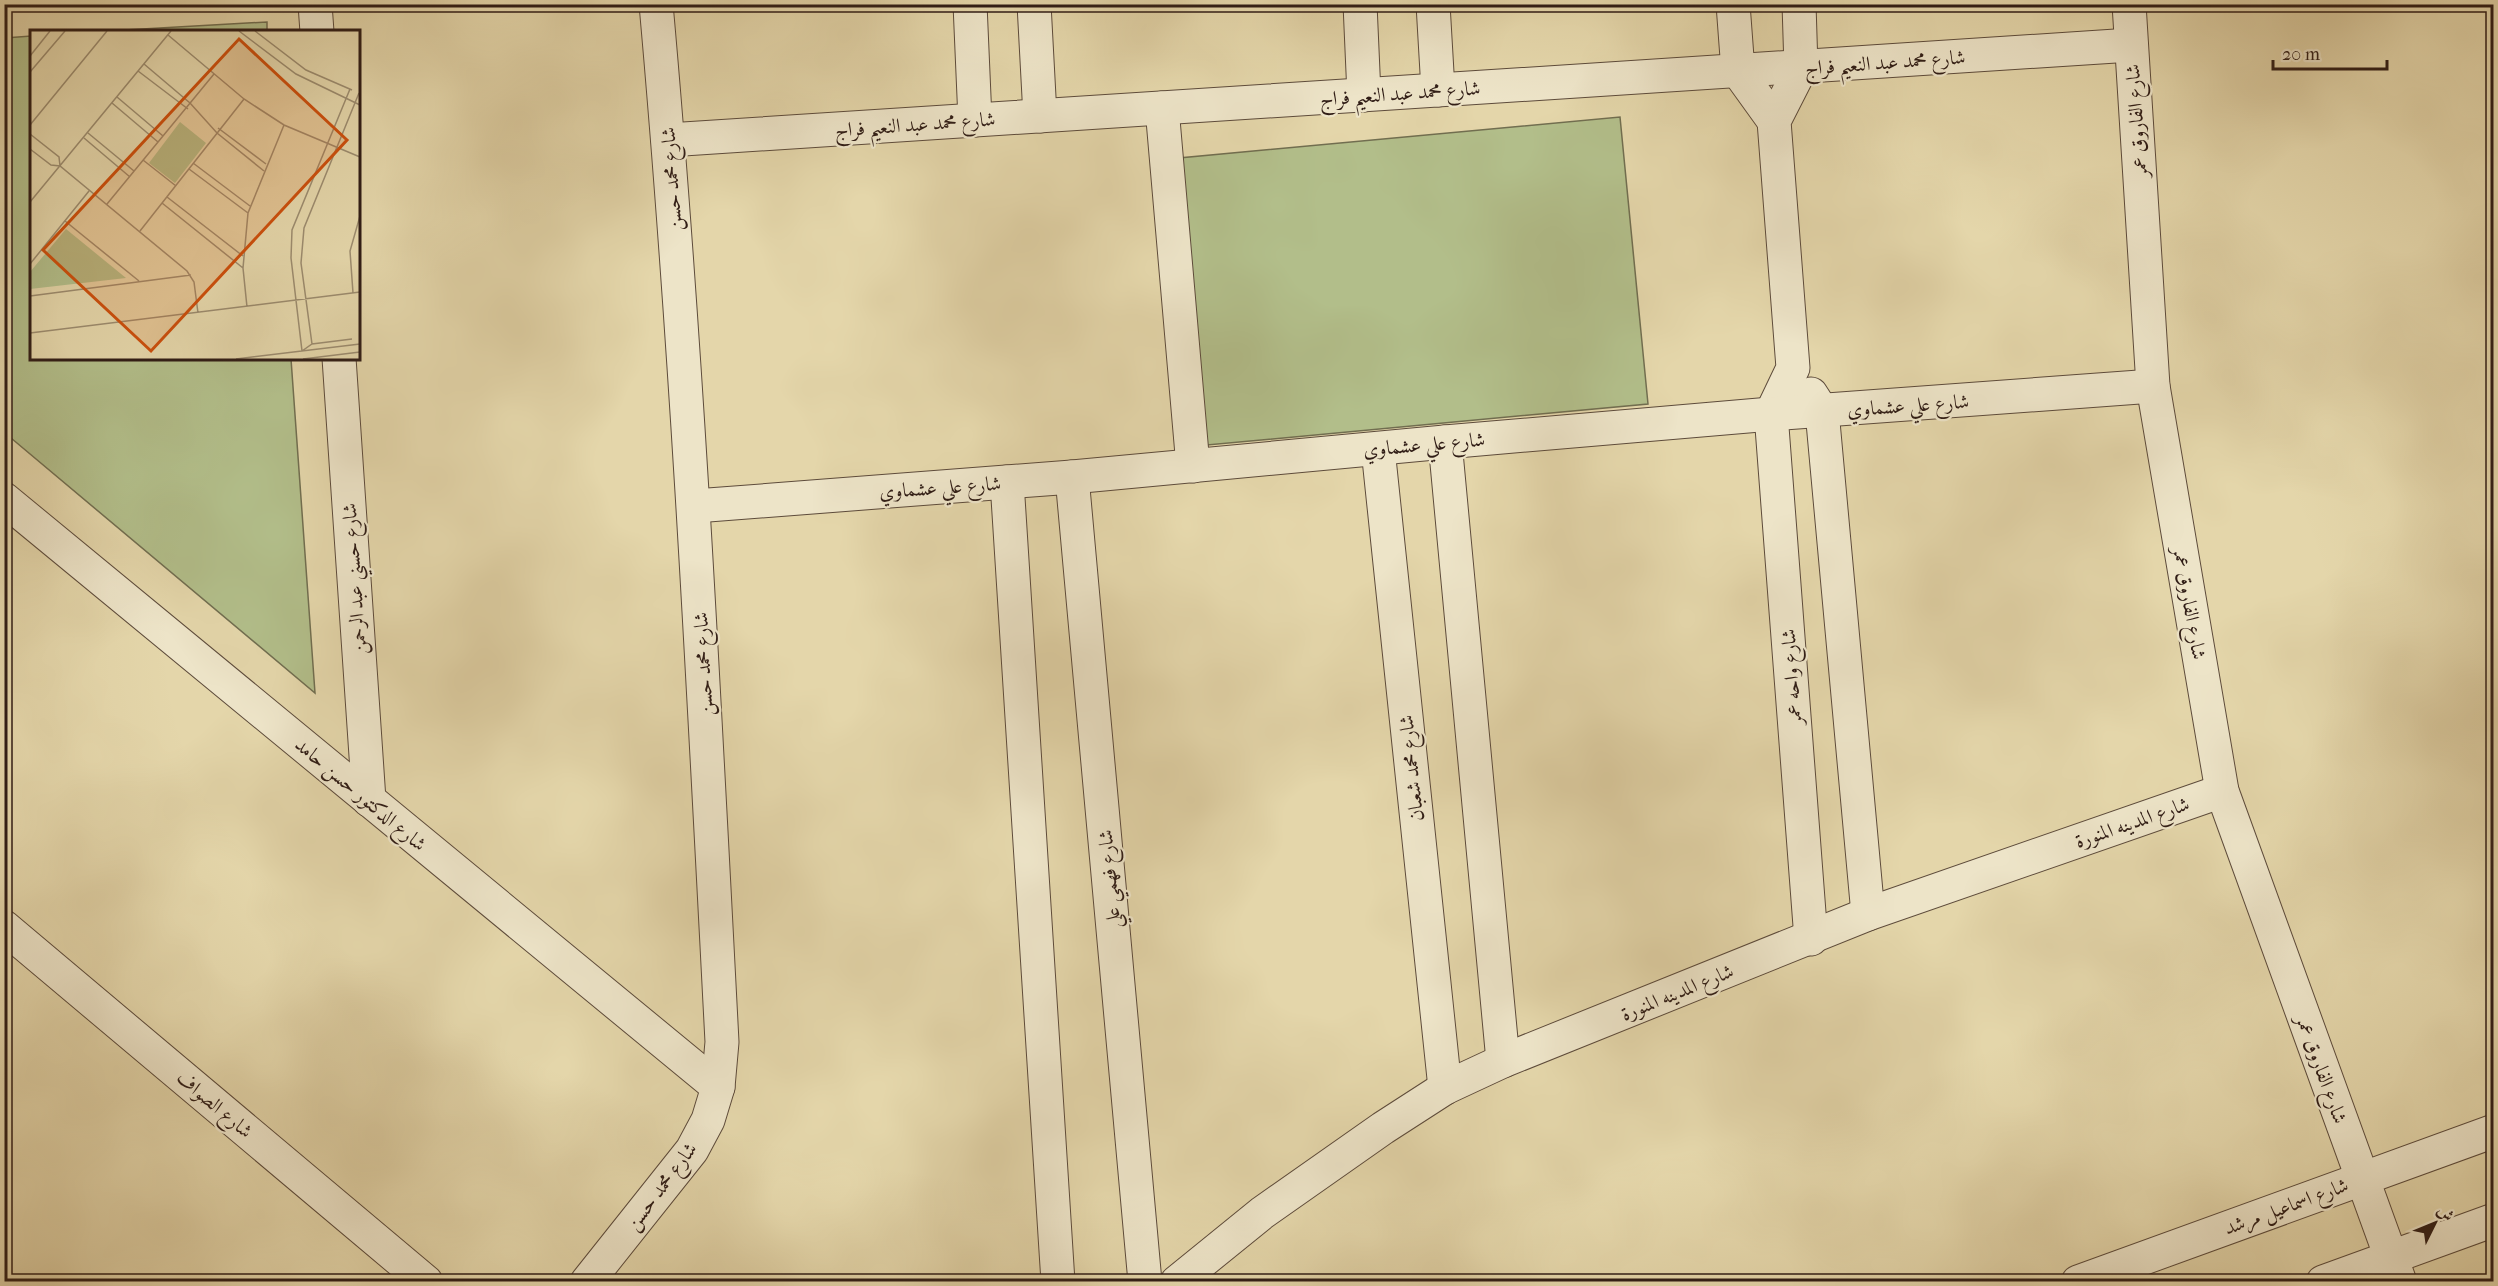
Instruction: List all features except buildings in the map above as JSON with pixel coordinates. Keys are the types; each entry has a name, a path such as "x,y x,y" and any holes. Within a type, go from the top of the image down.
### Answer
{"street":[{"path":"315,4 317,30"},
{"name":"شارع محمد حسن","path":"587,1281 692,1150 708,1120 718,1087 722,1042 695,506 656,4"},
{"path":"970,4 975,120"},
{"path":"1034,4 1040,116"},
{"path":"1360,4 1364,95"},
{"path":"1433,4 1438,90"},
{"path":"1733,4 1738,71 1774,121 1793,368 1822,411 1868,914"},
{"path":"1774,121 1801,68 1799,4"},
{"name":"شارع الفاروق عمر","path":"2129,4 2153,386 2222,791 2395,1269"},
{"name":"شارع محمد عبد النعيم فراج","path":"668,140 2131,45"},
{"path":"1162,108 1193,466"},
{"name":"شارع حسني عبد الرحمن","path":"339,360 369,800"},
{"path":"1771,414 1793,368"},
{"name":"شارع علي عشماوي","path":"695,506 1072,477 1771,414 2153,386"},
{"name":"شارع واحه عمر","path":"1771,414 1811,939"},
{"path":"1445,442 1503,1062"},
{"name":"شارع محمد شعبان","path":"1378,449 1444,1088"},
{"name":"شارع فهمي علي","path":"1072,477 1145,1281"},
{"path":"1007,482 1058,1281"},
{"name":"شارع الدكتور حسن حامد","path":"4,499 718,1087"},
{"name":"شارع المدينه المنورة","path":"1177,1281 1262,1213 1444,1088 1868,914 2222,791"},
{"name":"شارع الصواف","path":"4,927 426,1281"},
{"name":"شارع اسماعيل مرشد","path":"2078,1281 2493,1131"},
{"path":"2323,1281 2395,1269 2493,1220"}],"green space":[{"path":"267,22 267,30 125,30"},
{"path":"30,36 30,360 291,360 315,693 5,433 5,38"},
{"path":"1620,117 1648,404 1207,445 1179,158"}]}
